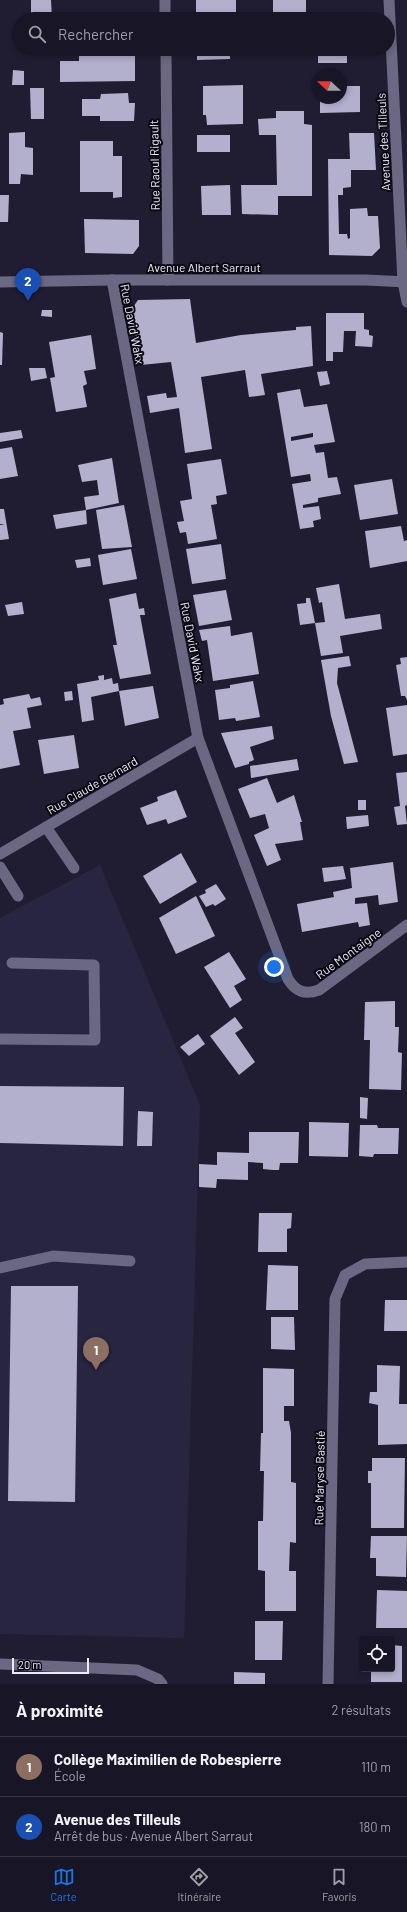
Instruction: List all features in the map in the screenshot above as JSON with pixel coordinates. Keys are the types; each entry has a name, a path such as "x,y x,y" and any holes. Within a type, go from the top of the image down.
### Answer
{"street":[{"path":"165,0 165,12"},
{"name":"Avenue des Tilleuls","path":"389,0 390,12"},
{"name":"Rue Raoul Rigault","path":"166,56 168,280"},
{"name":"Avenue des Tilleuls","path":"392,56 407,302"},
{"name":"Avenue Albert Sarraut","path":"0,282 112,280 366,280 405,282"},
{"name":"Rue David Wakx","path":"112,280 198,738 288,979 293,987 300,992"},
{"name":"Rue Claude Bernard","path":"0,854 198,738"},
{"path":"46,827 74,868"},
{"path":"0,867 18,896"},
{"name":"Rue Montaigne","path":"300,992 311,993 319,990 407,925"},
{"path":"0,1039 95,1040 94,965 12,963"},
{"path":"0,1268 53,1256 130,1261"},
{"name":"Rue Maryse Bastié","path":"328,1684 335,1299 345,1275 366,1264 407,1262"},
{"path":"0,1664 137,1670 158,1679 162,1684"}],"shaded area":[{"path":"100,865 200,1105 184,1638 0,1634 0,918"}],"building":[{"path":"31,0 51,0 52,12 31,12"},
{"path":"196,0 236,0 236,12 196,12"},
{"path":"273,0 306,0 306,12 273,12"},
{"path":"79,56 135,56 135,81 60,82 60,61 79,61"},
{"path":"197,56 230,56 230,59 197,60"},
{"path":"318,56 347,56 347,63 318,63"},
{"path":"13,70 24,71 24,85 12,85"},
{"path":"243,85 243,124 207,125 206,115 203,115 203,86"},
{"path":"347,86 360,86 360,112 320,113 320,104 347,104"},
{"path":"30,88 44,88 44,119 31,119"},
{"path":"128,93 129,103 135,103 134,121 100,121 100,116 82,116 82,99 100,99 101,94"},
{"path":"276,111 304,111 304,124 312,125 312,196 278,196 278,215 242,214 241,185 277,185 276,135 259,135 258,119 276,118"},
{"path":"25,132 25,147 33,148 33,175 21,174 20,184 9,184 9,133"},
{"path":"349,133 374,133 376,170 351,170 351,187 343,188 343,195 338,195 339,234 347,234 348,239 350,238 350,209 367,208 368,216 378,216 380,248 372,256 329,255 328,159 350,159"},
{"path":"197,135 230,135 230,152 197,152"},
{"path":"80,141 113,141 113,156 122,156 122,197 113,198 113,192 80,192"},
{"path":"230,185 231,215 202,215 201,186"},
{"path":"0,195 9,195 8,222 0,222"},
{"path":"84,219 139,220 139,246 133,254 85,253"},
{"path":"190,299 196,343 241,335 296,330 296,327 311,326 313,366 261,374 265,395 249,397 245,370 201,377 212,449 185,453 179,408 150,413 147,396 166,393 167,398 177,397 171,362 141,365 131,310 138,300"},
{"path":"42,310 52,310 52,317 41,316"},
{"path":"326,313 364,313 364,329 369,330 369,335 373,336 372,347 355,346 356,331 344,331 343,352 333,352 333,361 326,361"},
{"path":"0,332 3,333 2,365 0,365"},
{"path":"91,335 96,369 84,371 87,384 83,386 87,407 56,412 50,378 55,377 49,342"},
{"path":"29,368 45,368 47,378 31,381"},
{"path":"327,371 330,384 320,386 317,372"},
{"path":"300,389 304,407 327,404 335,442 314,445 316,453 324,452 328,478 337,477 341,494 318,498 318,502 303,505 303,508 319,506 321,519 313,521 314,527 300,529 292,484 311,481 310,474 291,477 277,393","holes":["313,433 313,437 291,441 291,437"]},
{"path":"21,430 23,438 0,442 0,433"},
{"path":"12,447 18,476 0,479 0,449"},
{"path":"112,458 119,503 86,510 84,497 99,495 97,480 82,482 78,465"},
{"path":"221,459 227,494 216,496 217,504 211,505 217,539 188,544 186,532 180,533 177,522 184,521 180,501 192,499 187,464"},
{"path":"392,479 398,514 360,520 354,485"},
{"path":"124,505 132,547 102,549 96,510"},
{"path":"0,509 4,509 9,539 0,540 0,525 5,524 0,524"},
{"path":"86,510 87,524 56,529 53,515"},
{"path":"401,526 404,541 407,540 407,561 370,568 365,531"},
{"path":"221,544 226,579 192,584 186,549"},
{"path":"131,549 137,579 103,585 98,555"},
{"path":"90,558 91,566 77,568 75,560"},
{"path":"339,584 345,619 380,614 382,629 340,636 343,653 321,656 315,623 325,622 322,602 319,603 316,588"},
{"path":"226,590 232,620 199,626 193,595"},
{"path":"136,593 139,609 144,608 145,615 140,615 151,674 120,679 113,645 117,645 109,599"},
{"path":"306,598 310,598 315,623 300,625 297,604 306,603"},
{"path":"22,602 24,614 8,616 5,605"},
{"path":"230,626 231,636 252,632 259,674 213,681 207,640 202,641 199,630"},
{"path":"349,656 351,666 338,668 337,683 358,762 344,764 331,716 321,660"},
{"path":"407,657 407,700 405,696 401,696 396,665 401,664 400,658"},
{"path":"104,675 104,680 112,678 113,684 118,683 119,691 91,697 94,720 82,722 77,684 99,680 98,676"},
{"path":"253,681 260,717 236,721 235,718 219,720 215,690 230,688 230,685"},
{"path":"153,686 159,718 125,726 119,691"},
{"path":"72,691 73,700 65,701 64,692"},
{"path":"29,694 31,699 40,697 42,705 27,708 31,728 13,731 20,765 0,769 0,705 4,704 3,699"},
{"path":"407,705 407,754 393,756 386,708"},
{"path":"272,726 274,739 250,747 254,760 249,762 249,764 235,768 221,733"},
{"path":"74,735 79,768 44,774 38,740"},
{"path":"297,759 299,770 251,778 250,766"},
{"path":"407,772 407,805 405,806 407,824 397,825 394,807 400,806 396,773"},
{"path":"267,778 277,803 294,795 302,822 300,822 303,840 275,844 281,860 267,866 254,835 269,828 265,814 250,818 238,789"},
{"path":"176,790 187,817 168,824 166,819 147,825 140,808 158,801 157,797"},
{"path":"358,800 366,800 366,810 358,810"},
{"path":"368,815 369,826 347,829 346,817"},
{"path":"181,853 197,882 160,904 143,876"},
{"path":"393,862 398,902 379,905 378,895 355,898 355,904 367,903 370,925 359,927 358,922 302,932 297,904 334,897 333,892 352,888 350,868"},
{"path":"343,866 346,879 324,882 322,868"},
{"path":"216,884 226,899 215,906 213,904 206,907 199,896 206,893 205,890"},
{"path":"196,896 215,936 176,954 159,918"},
{"path":"229,952 246,979 234,986 242,1000 230,1008 204,967"},
{"path":"395,1001 395,1027 399,1027 398,1052 402,1053 401,1090 369,1089 370,1040 364,1040 365,1002"},
{"path":"235,1017 243,1028 235,1033 255,1062 239,1075 210,1036"},
{"path":"198,1034 205,1044 189,1056 180,1047"},
{"path":"0,1086 124,1087 123,1146 0,1143"},
{"path":"360,1097 368,1098 367,1119 360,1118"},
{"path":"138,1111 153,1112 152,1146 137,1146"},
{"path":"309,1122 349,1123 348,1157 309,1156"},
{"path":"360,1125 377,1125 378,1128 399,1128 398,1154 374,1154 373,1157 359,1156"},
{"path":"249,1132 299,1132 298,1163 280,1163 279,1170 273,1170 263,1169 263,1163 248,1162 248,1180 217,1179 216,1188 199,1187 199,1164 217,1165 217,1152 249,1153"},
{"path":"259,1213 292,1213 291,1228 287,1229 287,1252 258,1252"},
{"path":"268,1265 298,1266 298,1310 266,1310"},
{"path":"11,1286 78,1286 75,1502 8,1501"},
{"path":"385,1300 407,1300 407,1331 384,1331"},
{"path":"271,1317 294,1317 295,1350 271,1349"},
{"path":"377,1365 400,1366 399,1404 407,1404 407,1444 378,1445 378,1405 369,1403 370,1392 377,1392"},
{"path":"263,1368 294,1369 294,1406 284,1406 284,1421 289,1421 291,1433 291,1482 296,1483 296,1543 290,1542 289,1571 296,1571 296,1611 265,1611 265,1571 258,1570 258,1521 263,1521 264,1471 260,1471 261,1433 263,1433"},
{"path":"372,1458 405,1458 404,1528 371,1528 371,1483 368,1483 368,1471 372,1471"},
{"path":"371,1536 407,1536 406,1577 376,1576 376,1558 370,1558"},
{"path":"377,1590 407,1591 407,1628 376,1628"},
{"path":"255,1621 283,1621 282,1660 255,1660"},
{"path":"395,1645 402,1646 402,1682 371,1682 371,1672 395,1672"},
{"path":"234,1672 265,1673 265,1684 234,1684"}],"place":[{"name":"Avenue des Tilleuls","path":"28,301"},
{"name":"Collège Maximilien de Robespierre","path":"96,1370"}]}
